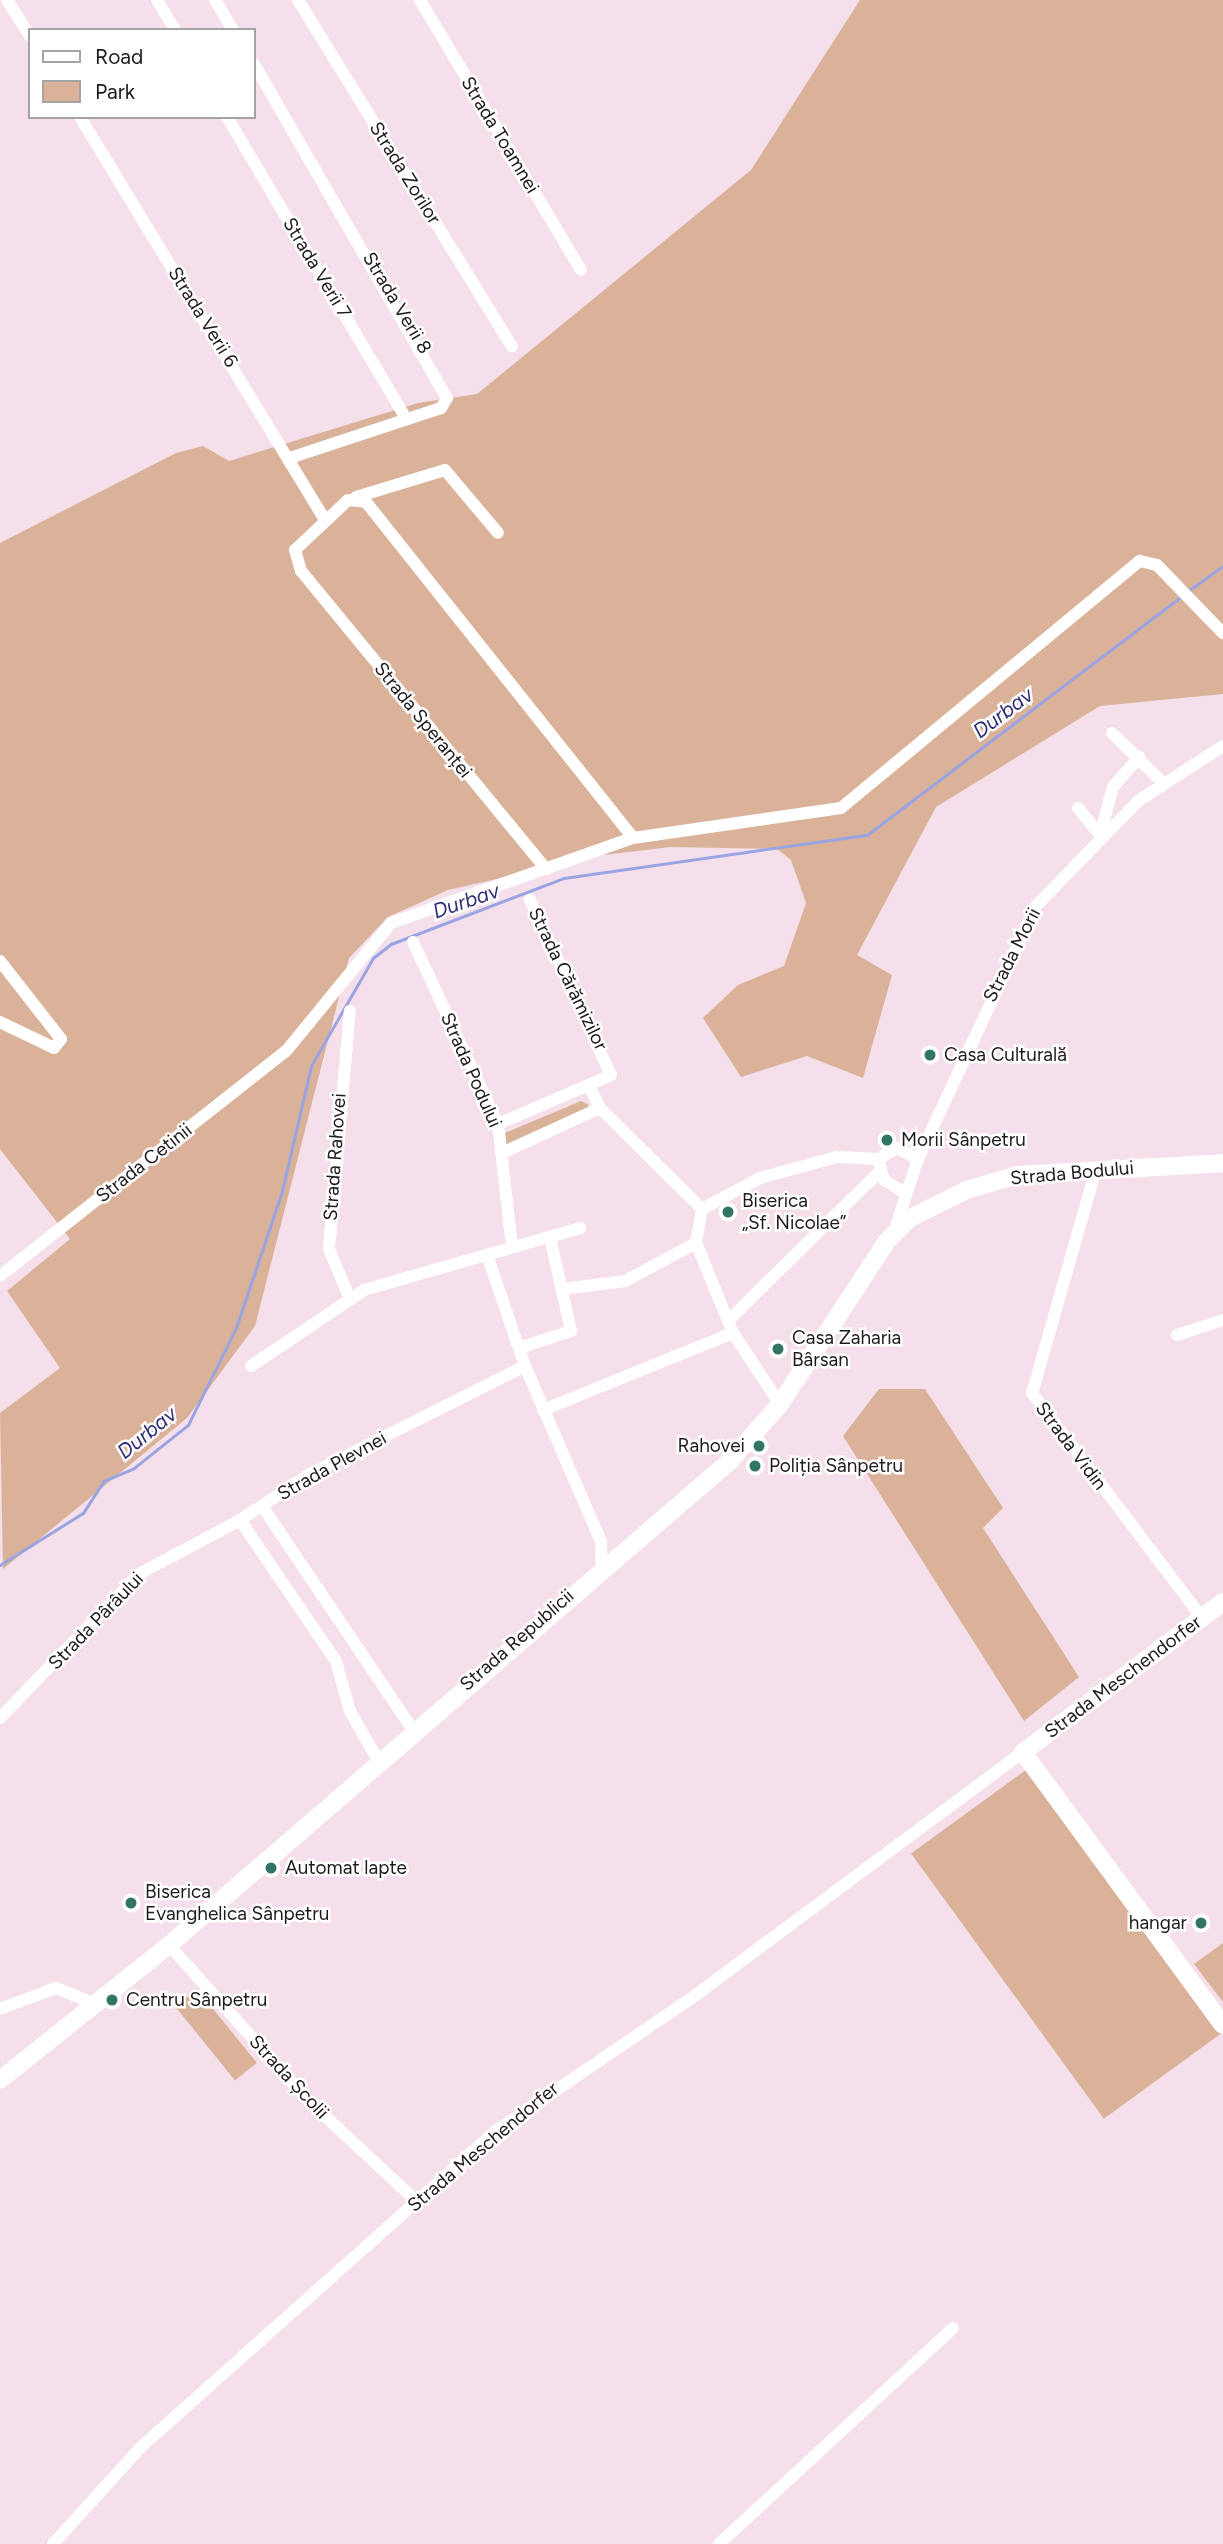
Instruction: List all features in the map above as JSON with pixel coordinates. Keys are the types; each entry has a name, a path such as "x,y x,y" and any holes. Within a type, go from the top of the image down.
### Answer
{"main road":[{"name":"Strada Bodului","path":"893,1234 906,1205 990,1181 1096,1169 1223,1163"},
{"name":"Strada Republicii","path":"0,2080 93,2003 169,1945 412,1730 730,1461 780,1404 893,1234"},
{"name":"Strada Meschendorfer","path":"1023,1752 1223,1602"},
{"path":"1023,1752 1223,2025"}],"street":[{"path":"7,0 28,33"},
{"path":"157,0 174,28"},
{"path":"215,0 232,28"},
{"name":"Strada Zorilor","path":"298,0 512,346"},
{"name":"Strada Toamnei","path":"420,0 581,270"},
{"name":"Strada Verii 8","path":"256,67 443,382 447,398 441,408 290,458"},
{"name":"Strada Verii 6","path":"81,119 290,458 305,496 324,518"},
{"name":"Strada Verii 7","path":"228,119 406,419"},
{"path":"324,518 356,497 445,470 498,533"},
{"path":"356,497 633,838"},
{"name":"Strada Speranței","path":"324,518 295,550 300,571 546,869"},
{"name":"Strada Cetinii","path":"2,1270 287,1050 391,923 633,838 841,808 1130,566 1148,560 1223,633"},
{"path":"1112,733 1161,781"},
{"name":"Strada Morii","path":"906,1205 918,1159 1023,928 1100,835 1161,781 1223,746"},
{"path":"1100,835 1113,787 1139,757"},
{"path":"1079,808 1100,835"},
{"name":"Strada Cărămizilor","path":"530,900 611,1068 609,1077 589,1086"},
{"name":"Strada Podului","path":"413,942 498,1124 504,1153 512,1246"},
{"path":"0,961 61,1039 54,1048 0,1022"},
{"name":"Strada Rahovei","path":"350,1011 329,1249 350,1299"},
{"path":"498,1124 589,1086 600,1108 702,1209"},
{"path":"504,1153 600,1108"},
{"path":"543,1410 731,1327 897,1148 918,1159"},
{"path":"702,1209 760,1178 837,1157 878,1166 906,1205"},
{"name":"Strada Vidin","path":"1096,1169 1032,1393 1202,1618"},
{"path":"702,1209 696,1243 731,1327 780,1404"},
{"path":"251,1366 350,1299 407,1275 488,1258 512,1246 580,1228"},
{"path":"519,1348 571,1331 550,1237"},
{"path":"562,1289 625,1281 696,1243"},
{"path":"488,1258 543,1410 601,1542 601,1568"},
{"path":"1177,1335 1223,1320"},
{"name":"Strada Plevnei","path":"240,1520 310,1474 526,1366"},
{"path":"262,1506 412,1730"},
{"path":"240,1520 336,1661 350,1711 378,1760"},
{"name":"Strada Pârâului","path":"0,1718 139,1574 240,1520"},
{"path":"601,1542 622,1551"},
{"name":"Strada Meschendorfer","path":"53,2544 141,2447 416,2201 534,2100 690,2000 1023,1752"},
{"name":"Strada Școlii","path":"169,1945 310,2102 416,2201"},
{"path":"0,2009 44,1990 68,1988 93,2003"},
{"path":"719,2544 953,2328"}],"green space":[{"path":"860,0 1223,0 1223,694 1100,706 936,807 857,955 892,975 863,1078 807,1056 741,1077 703,1018 738,985 784,966 806,903 791,860 777,849 671,847 603,855 448,890 388,917 349,958 255,1326 187,1418 3,1569 0,1413 60,1368 7,1291 70,1239 0,1149 0,543 176,453 203,446 229,461 418,403 477,394 751,170"},
{"path":"581,1101 589,1105 584,1112 507,1147 505,1133"},
{"path":"879,1389 925,1389 1003,1508 983,1528 1079,1677 1024,1721 843,1436"},
{"path":"1030,1767 1223,2032 1104,2119 911,1853"},
{"path":"1223,1943 1223,2002 1194,1964"},
{"path":"197,1989 257,2063 235,2080 175,2007"}],"waterway":[{"name":"Durbav","path":"1188,591 1223,566"},
{"name":"Durbav","path":"0,1565 83,1513 104,1481 134,1468 188,1425 236,1328 282,1191 311,1066 373,958 391,944 564,878 867,835 1180,597"}],"place":[{"name":"Casa Culturală","path":"930,1055"},
{"name":"Morii Sânpetru","path":"887,1140"},
{"name":"Biserica „Sf. Nicolae”","path":"728,1212"},
{"name":"Casa Zaharia Bârsan","path":"778,1349"},
{"name":"Rahovei","path":"759,1446"},
{"name":"Poliția Sânpetru","path":"755,1466"},
{"name":"Automat lapte","path":"271,1868"},
{"name":"Biserica Evanghelica Sânpetru","path":"131,1903"},
{"name":"hangar","path":"1201,1923"},
{"name":"Centru Sânpetru","path":"112,2000"}]}
